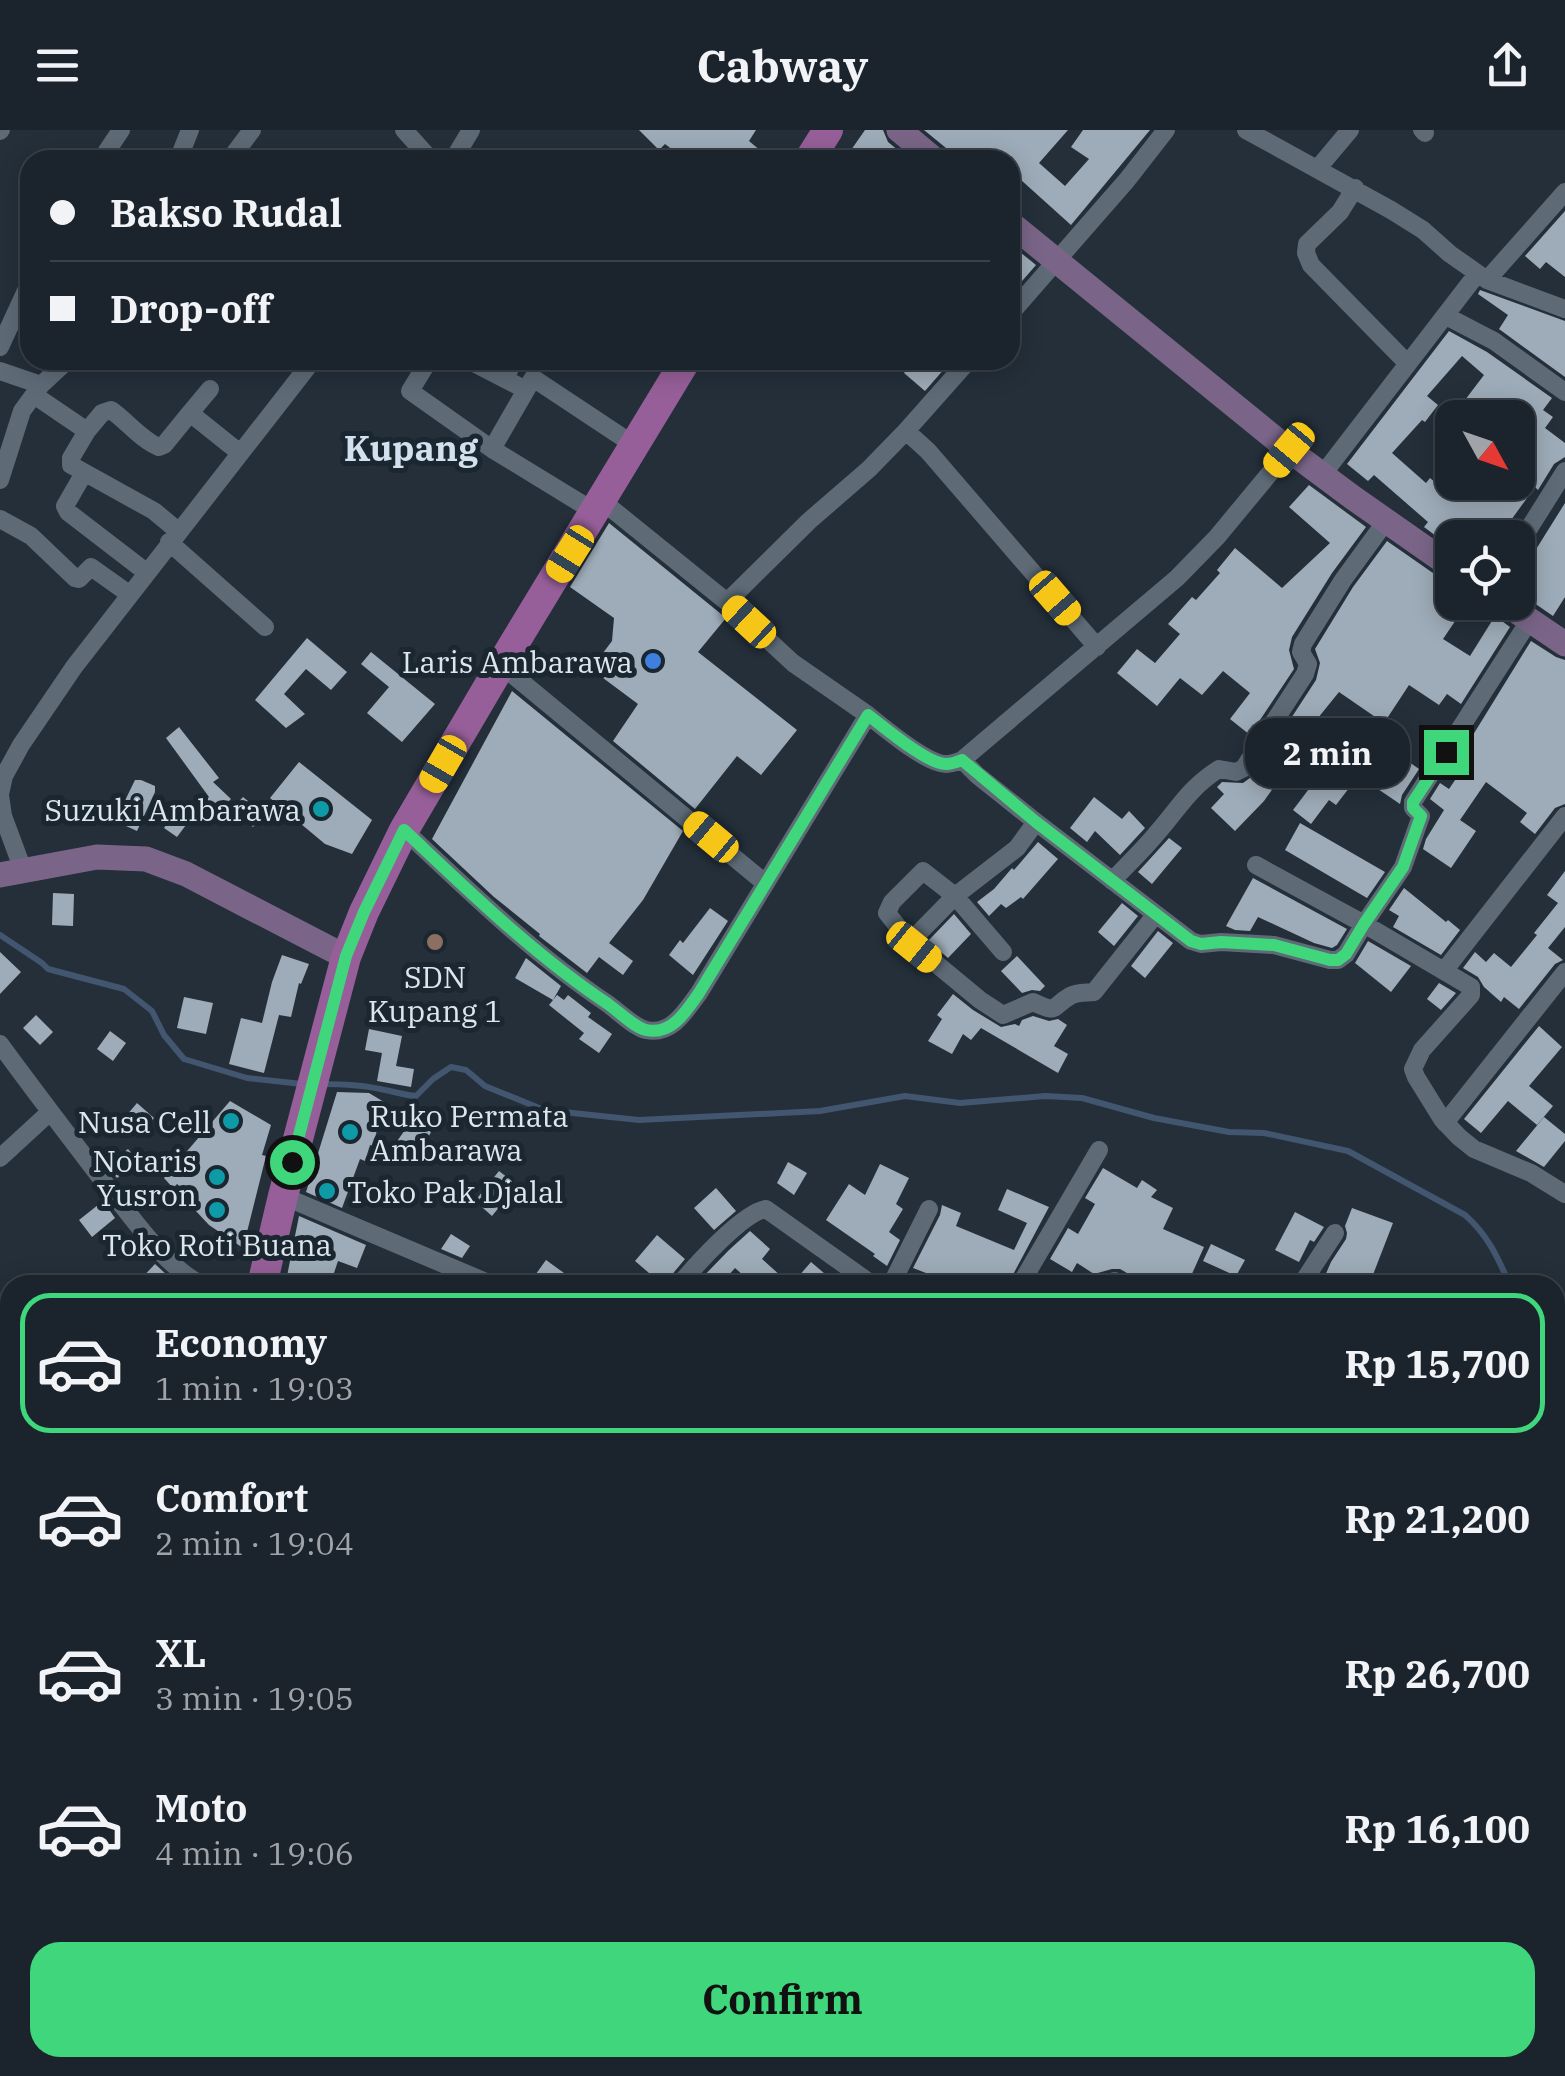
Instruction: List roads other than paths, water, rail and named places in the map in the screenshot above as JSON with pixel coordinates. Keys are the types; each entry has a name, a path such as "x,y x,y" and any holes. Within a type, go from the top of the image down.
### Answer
{"main road":[{"path":"264,1275 346,956 364,912 404,830 680,370"}],"street":[{"path":"404,130 421,150"},
{"path":"899,130 923,150"},
{"path":"1020,302 1128,180 1166,130"},
{"path":"1246,130 1356,188 1423,230 1482,277 1565,309"},
{"path":"1318,168 1350,130"},
{"path":"1356,188 1340,212 1307,244 1306,253 1311,264 1408,364"},
{"path":"1323,474 1446,316 1565,192"},
{"path":"1020,231 1289,450 1435,555"},
{"path":"0,347 20,304"},
{"path":"1446,316 1494,342 1565,392"},
{"path":"0,480 22,411 58,370"},
{"path":"305,370 74,666 21,745 4,776 0,794 12,872 97,857 146,859 186,874 346,956"},
{"path":"423,370 410,391 492,449 599,506 728,602 793,663 912,748 943,765 962,760 1188,568 1289,450"},
{"path":"487,370 526,390"},
{"path":"505,379 509,370"},
{"path":"728,602 809,521 869,469 961,370"},
{"path":"0,371 38,390 87,431"},
{"path":"492,449 533,378 634,446"},
{"path":"210,389 159,447 150,444 111,410 102,414 87,431 71,465 154,512 265,627"},
{"path":"190,413 240,453"},
{"path":"906,431 1098,646"},
{"path":"1534,520 1565,471"},
{"path":"84,473 65,506 68,512 146,572"},
{"path":"0,519 31,536 75,578 91,568 129,594"},
{"path":"1112,881 1203,779 1218,769 1236,772 1244,768 1305,674 1308,664 1301,652 1303,644 1386,521"},
{"path":"962,760 1191,941 1274,945 1338,960 1346,954 1403,867 1421,816 1413,802 1529,621 1565,644"},
{"path":"501,664 765,883"},
{"path":"404,830 511,930 599,998 645,1030 664,1029 680,1018 699,993 868,715"},
{"path":"1444,971 1565,816"},
{"path":"910,942 954,896 1017,848 1036,822"},
{"path":"1256,865 1471,987 1473,990 1422,1050 1413,1068 1416,1077 1445,1123 1474,1149 1531,1173 1565,1194"},
{"path":"1003,952 954,896 923,871 892,902 887,914 910,942 1003,1015 1033,1002 1050,1010 1058,1008 1070,996 1094,992 1156,914"},
{"path":"1445,1123 1565,972"},
{"path":"0,1044 130,1215 186,1275"},
{"path":"0,1158 50,1112"},
{"path":"1026,1275 1099,1150"},
{"path":"283,1196 469,1275"},
{"path":"690,1275 742,1222 757,1210 766,1209 858,1275"},
{"path":"896,1275 928,1209"},
{"path":"1308,1275 1335,1233"}],"waterway":[{"path":"0,935 48,969 124,989 152,1011 164,1035 184,1059 247,1078 302,1084"},
{"path":"320,1084 361,1086 416,1096 451,1067 466,1070 485,1086 544,1110 639,1120 820,1111 905,1096 960,1103 1045,1096 1082,1098 1154,1118 1229,1132 1264,1133 1348,1151 1465,1215 1486,1239 1506,1275"}],"place":[{"name":"Laris Ambarawa","path":"653,661"},
{"name":"Suzuki Ambarawa","path":"321,809"},
{"name":"SDN Kupang 1","path":"435,942"},
{"name":"Nusa Cell","path":"231,1121"},
{"name":"Ruko Permata Ambarawa","path":"350,1132"},
{"name":"Notaris Yusron","path":"217,1177"},
{"name":"Toko Pak Djalal","path":"327,1191"},
{"name":"Toko Roti Buana","path":"217,1210"}],"district":[{"name":"Kupang","path":"411,448"}]}
